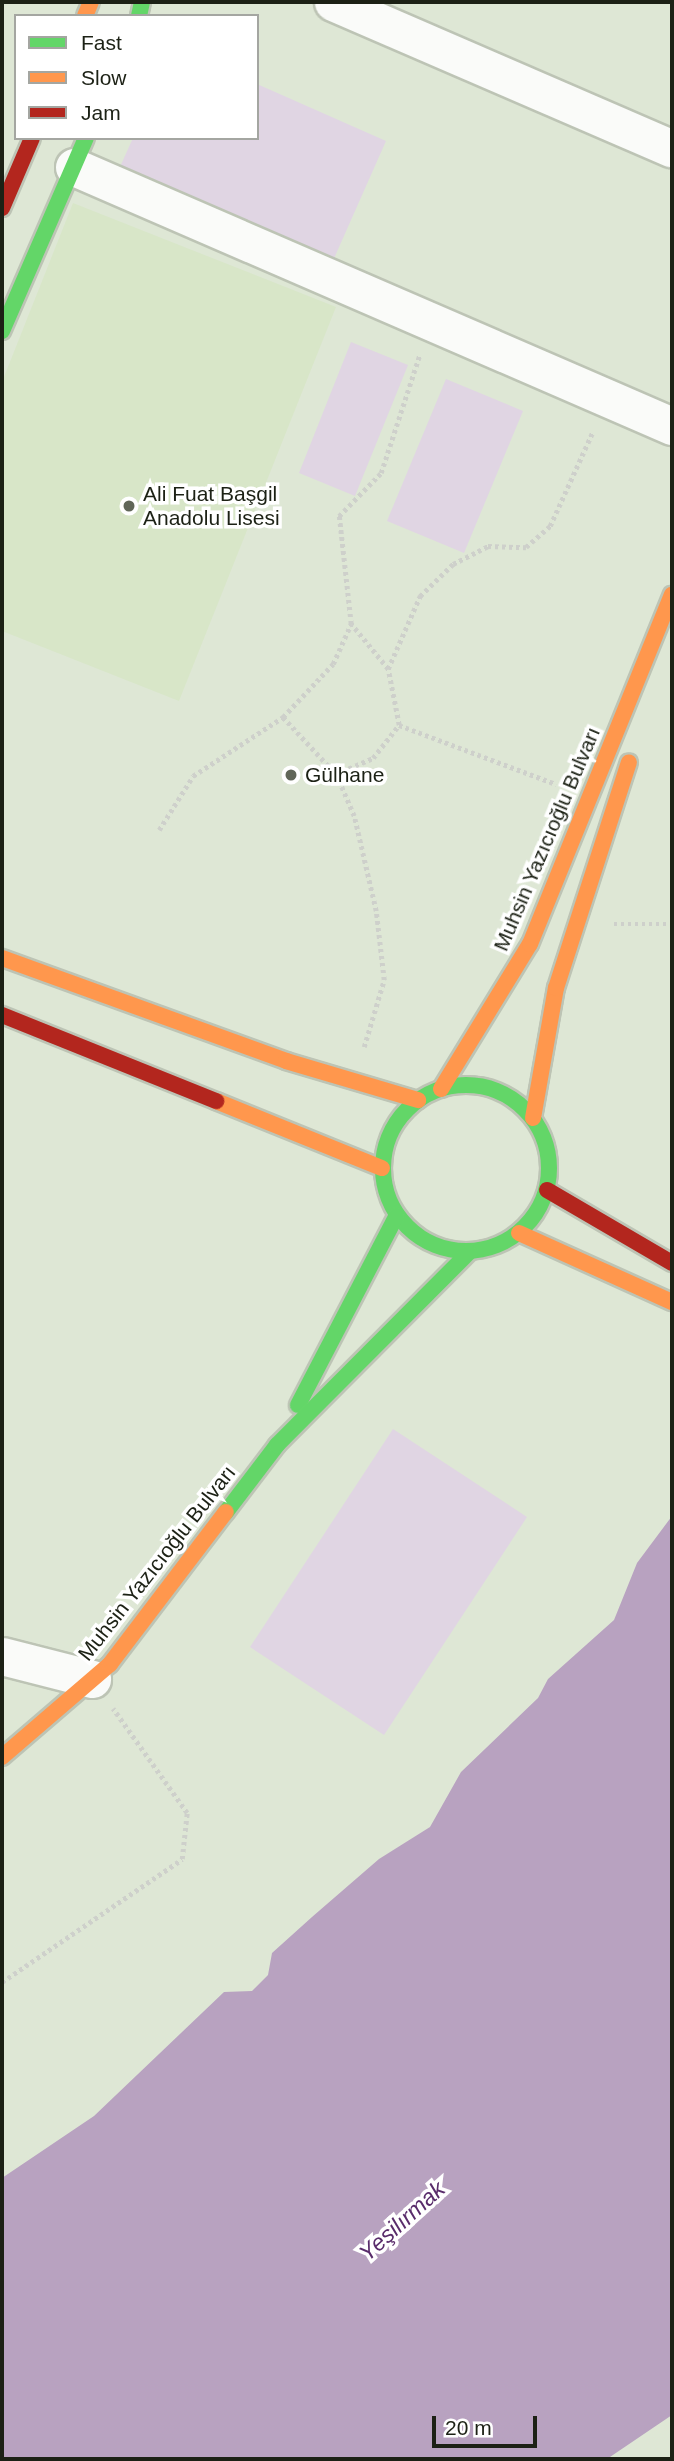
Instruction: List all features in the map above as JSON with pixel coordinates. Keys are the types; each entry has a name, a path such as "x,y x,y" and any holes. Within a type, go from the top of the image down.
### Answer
{"main road":[{"path":"2,208 31,140"},
{"path":"2,331 80,152"},
{"name":"Muhsin Yazıcıoğlu Bulvarı","path":"441,1089 530,944 672,595"},
{"path":"642,720 672,628"},
{"name":"Muhsin Yazıcıoğlu Bulvarı","path":"533,1118 556,988 634,746"},
{"path":"2,958 354,1081 418,1100"},
{"path":"2,1015 382,1168"},
{"path":"441,1089 492,1089 533,1118 545,1140 547,1190 519,1233 469,1252 418,1236 397,1215 382,1168 387,1141 418,1100 441,1089"},
{"path":"547,1190 672,1263"},
{"name":"Muhsin Yazıcıoğlu Bulvarı","path":"277,1446 397,1215"},
{"path":"519,1233 609,1268 672,1302"},
{"name":"Muhsin Yazıcıoğlu Bulvarı","path":"2,1757 92,1679 277,1446 469,1252"}],"street":[{"path":"333,2 672,149"},
{"path":"80,152 430,325 672,426"},
{"path":"2,1656 92,1679"}],"path":[{"path":"159,830 193,776 282,718 333,664 351,624 339,516 380,472 430,325"},
{"path":"388,669 420,596 453,564 488,546 526,547 550,526 606,400"},
{"path":"351,624 388,669 400,725"},
{"path":"282,718 336,774 354,816 376,911 384,980 354,1081"},
{"path":"400,725 590,796"},
{"path":"336,774 373,758 400,725"},
{"path":"579,918 639,929 672,924"},
{"path":"2,1982 182,1859 187,1813 92,1679"}],"shaded area":[{"path":"259,85 386,141 332,263 119,169 132,140 259,140"},
{"name":"Ali Fuat Başgil Anadolu Lisesi","path":"73,203 336,307 179,701 2,631 2,382"},
{"path":"351,342 408,365 355,496 299,473"},
{"path":"446,379 523,411 464,553 387,521"},
{"path":"393,1429 527,1517 384,1735 250,1647"}],"water":[{"name":"Yeşilırmak","path":"672,1516 672,2415 607,2459 2,2459 2,2178 94,2116 224,1992 252,1991 268,1975 272,1953 379,1859 430,1827 461,1772 538,1698 548,1679 614,1620 637,1563"}],"traffic: fast":[{"path":"139,14 142,2"},
{"path":"2,331 85,140"},
{"path":"466,1085 498,1091 525,1109 543,1136 549,1168 543,1200 525,1227 498,1245 466,1251 434,1245 407,1227 389,1200 383,1168 389,1136 407,1109 434,1091 466,1085"},
{"path":"298,1405 397,1215"},
{"path":"226,1512 277,1445 469,1252"}],"traffic: slow":[{"path":"86,14 91,2"},
{"path":"441,1089 530,944 672,595"},
{"path":"533,1118 556,988 629,762"},
{"path":"2,958 286,1061 418,1100"},
{"path":"216,1101 382,1168"},
{"path":"519,1233 672,1302"},
{"path":"2,1757 110,1664 226,1512"}],"traffic: jam":[{"path":"2,208 31,140"},
{"path":"2,1015 216,1101"},
{"path":"547,1190 672,1263"}],"place":[{"name":"Ali Fuat Başgil Anadolu Lisesi","path":"129,506"},
{"name":"Gülhane","path":"291,775"}]}
